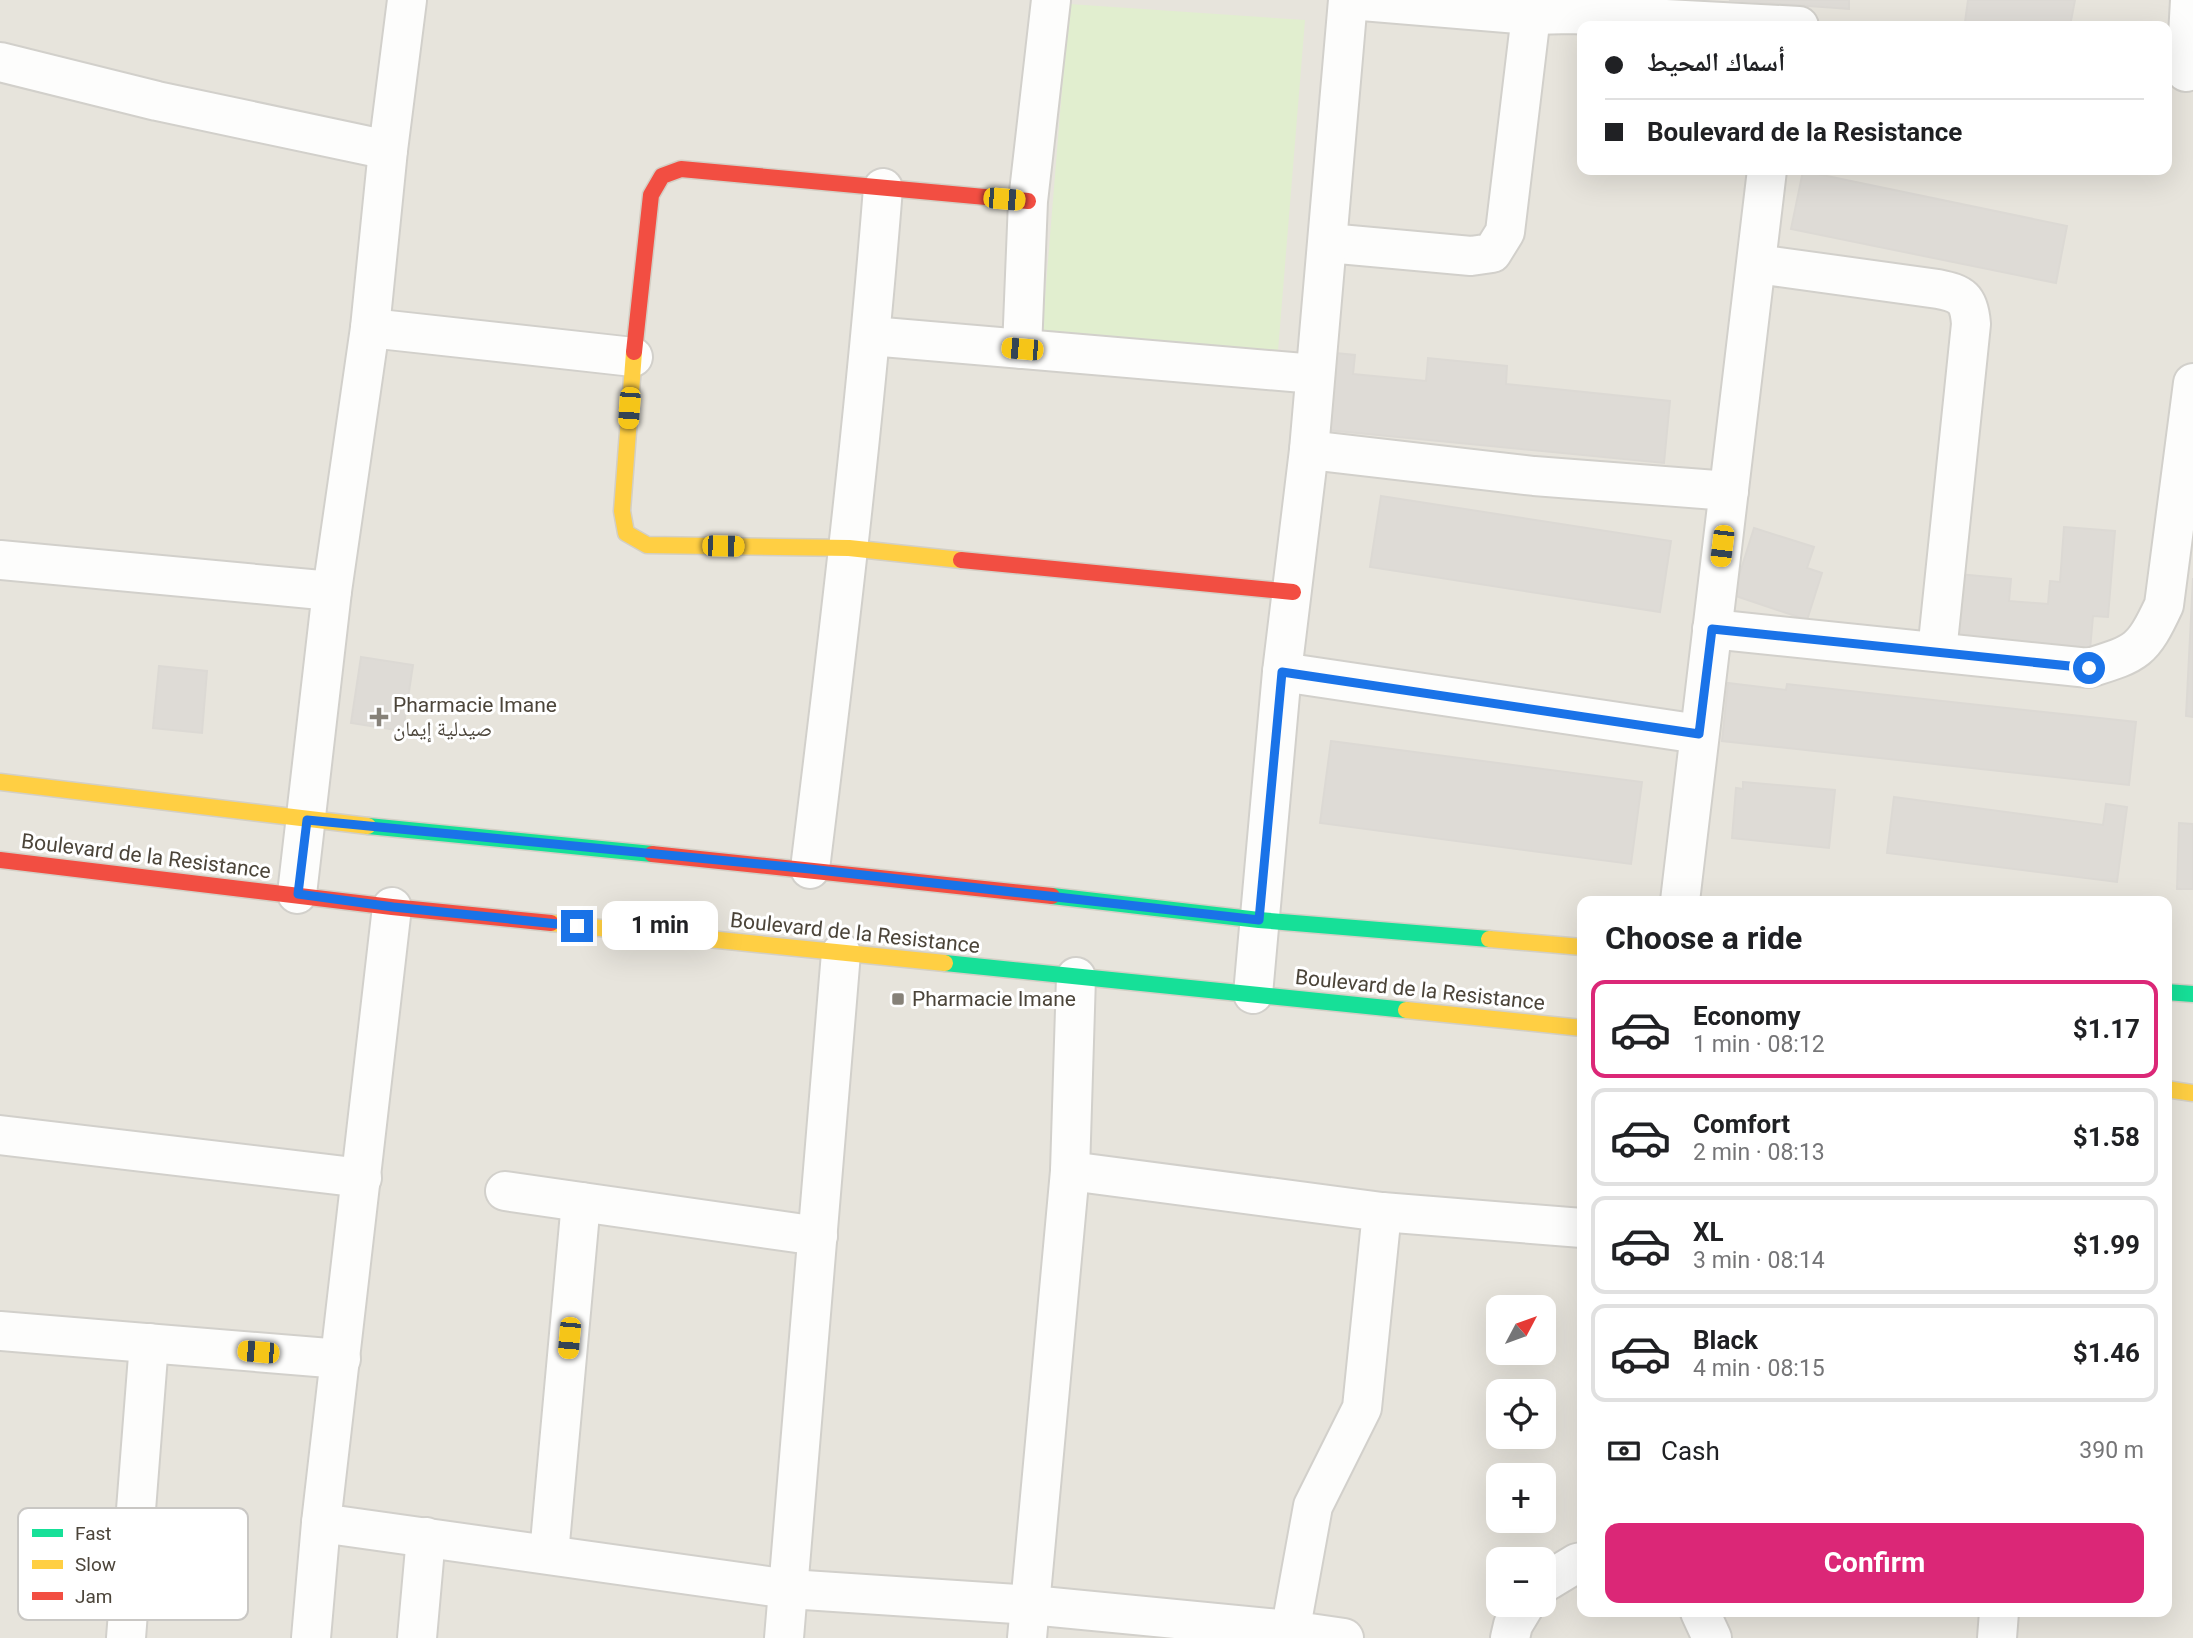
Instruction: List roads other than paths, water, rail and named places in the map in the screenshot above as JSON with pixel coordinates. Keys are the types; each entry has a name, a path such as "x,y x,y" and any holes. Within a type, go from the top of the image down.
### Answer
{"main road":[{"path":"1028,201 681,169 662,176 651,195 633,357 622,511 626,533 647,545 849,548 1058,571 1293,592"},
{"path":"0,782 307,820 810,869 1259,920 1577,947"},
{"name":"Boulevard de la Resistance","path":"0,860 393,907 1577,1027"},
{"path":"2172,992 2193,994"},
{"path":"2172,1090 2193,1093"}],"street":[{"path":"298,894 332,591 370,328 407,0"},
{"path":"1022,349 1028,201 1051,0"},
{"path":"1254,994 1282,672 1310,450 1349,0 1531,15 1572,7 1731,21"},
{"path":"2182,71 2190,0"},
{"path":"1328,243 1471,256 1492,253 1505,232 1531,15"},
{"path":"0,62 157,101 388,150"},
{"path":"1681,896 1766,175"},
{"path":"810,869 849,548 883,188"},
{"path":"1757,264 1938,289 1955,293 1965,299 1971,324 1937,652"},
{"path":"370,328 633,357"},
{"path":"871,336 1315,374"},
{"path":"1712,629 2089,668 2131,655 2151,634 2164,605 2193,383"},
{"path":"1310,450 1534,476 1729,491"},
{"path":"0,560 332,591"},
{"path":"1282,672 1699,734"},
{"path":"311,1638 321,1523 393,907"},
{"path":"784,1638 841,953"},
{"path":"1029,1622 1070,1171 1076,976"},
{"path":"0,1135 362,1178"},
{"path":"1070,1171 1382,1212 1577,1228"},
{"path":"505,1191 818,1236"},
{"path":"549,1554 581,1202"},
{"path":"1289,1634 1313,1506 1362,1408 1382,1212"},
{"path":"0,1331 341,1359"},
{"path":"136,1508 149,1343"},
{"path":"321,1523 1029,1622 1344,1638"},
{"path":"417,1638 426,1536"},
{"path":"1556,1576 1577,1565"},
{"path":"1510,1638 1518,1617"},
{"path":"1702,1617 1712,1638"},
{"path":"1997,1638 1999,1617"},
{"path":"126,1638 127,1620"}],"place":[{"name":"Pharmacie Imane صيدلية إيمان","path":"379,717"},
{"name":"Pharmacie Imane","path":"898,999"}]}
